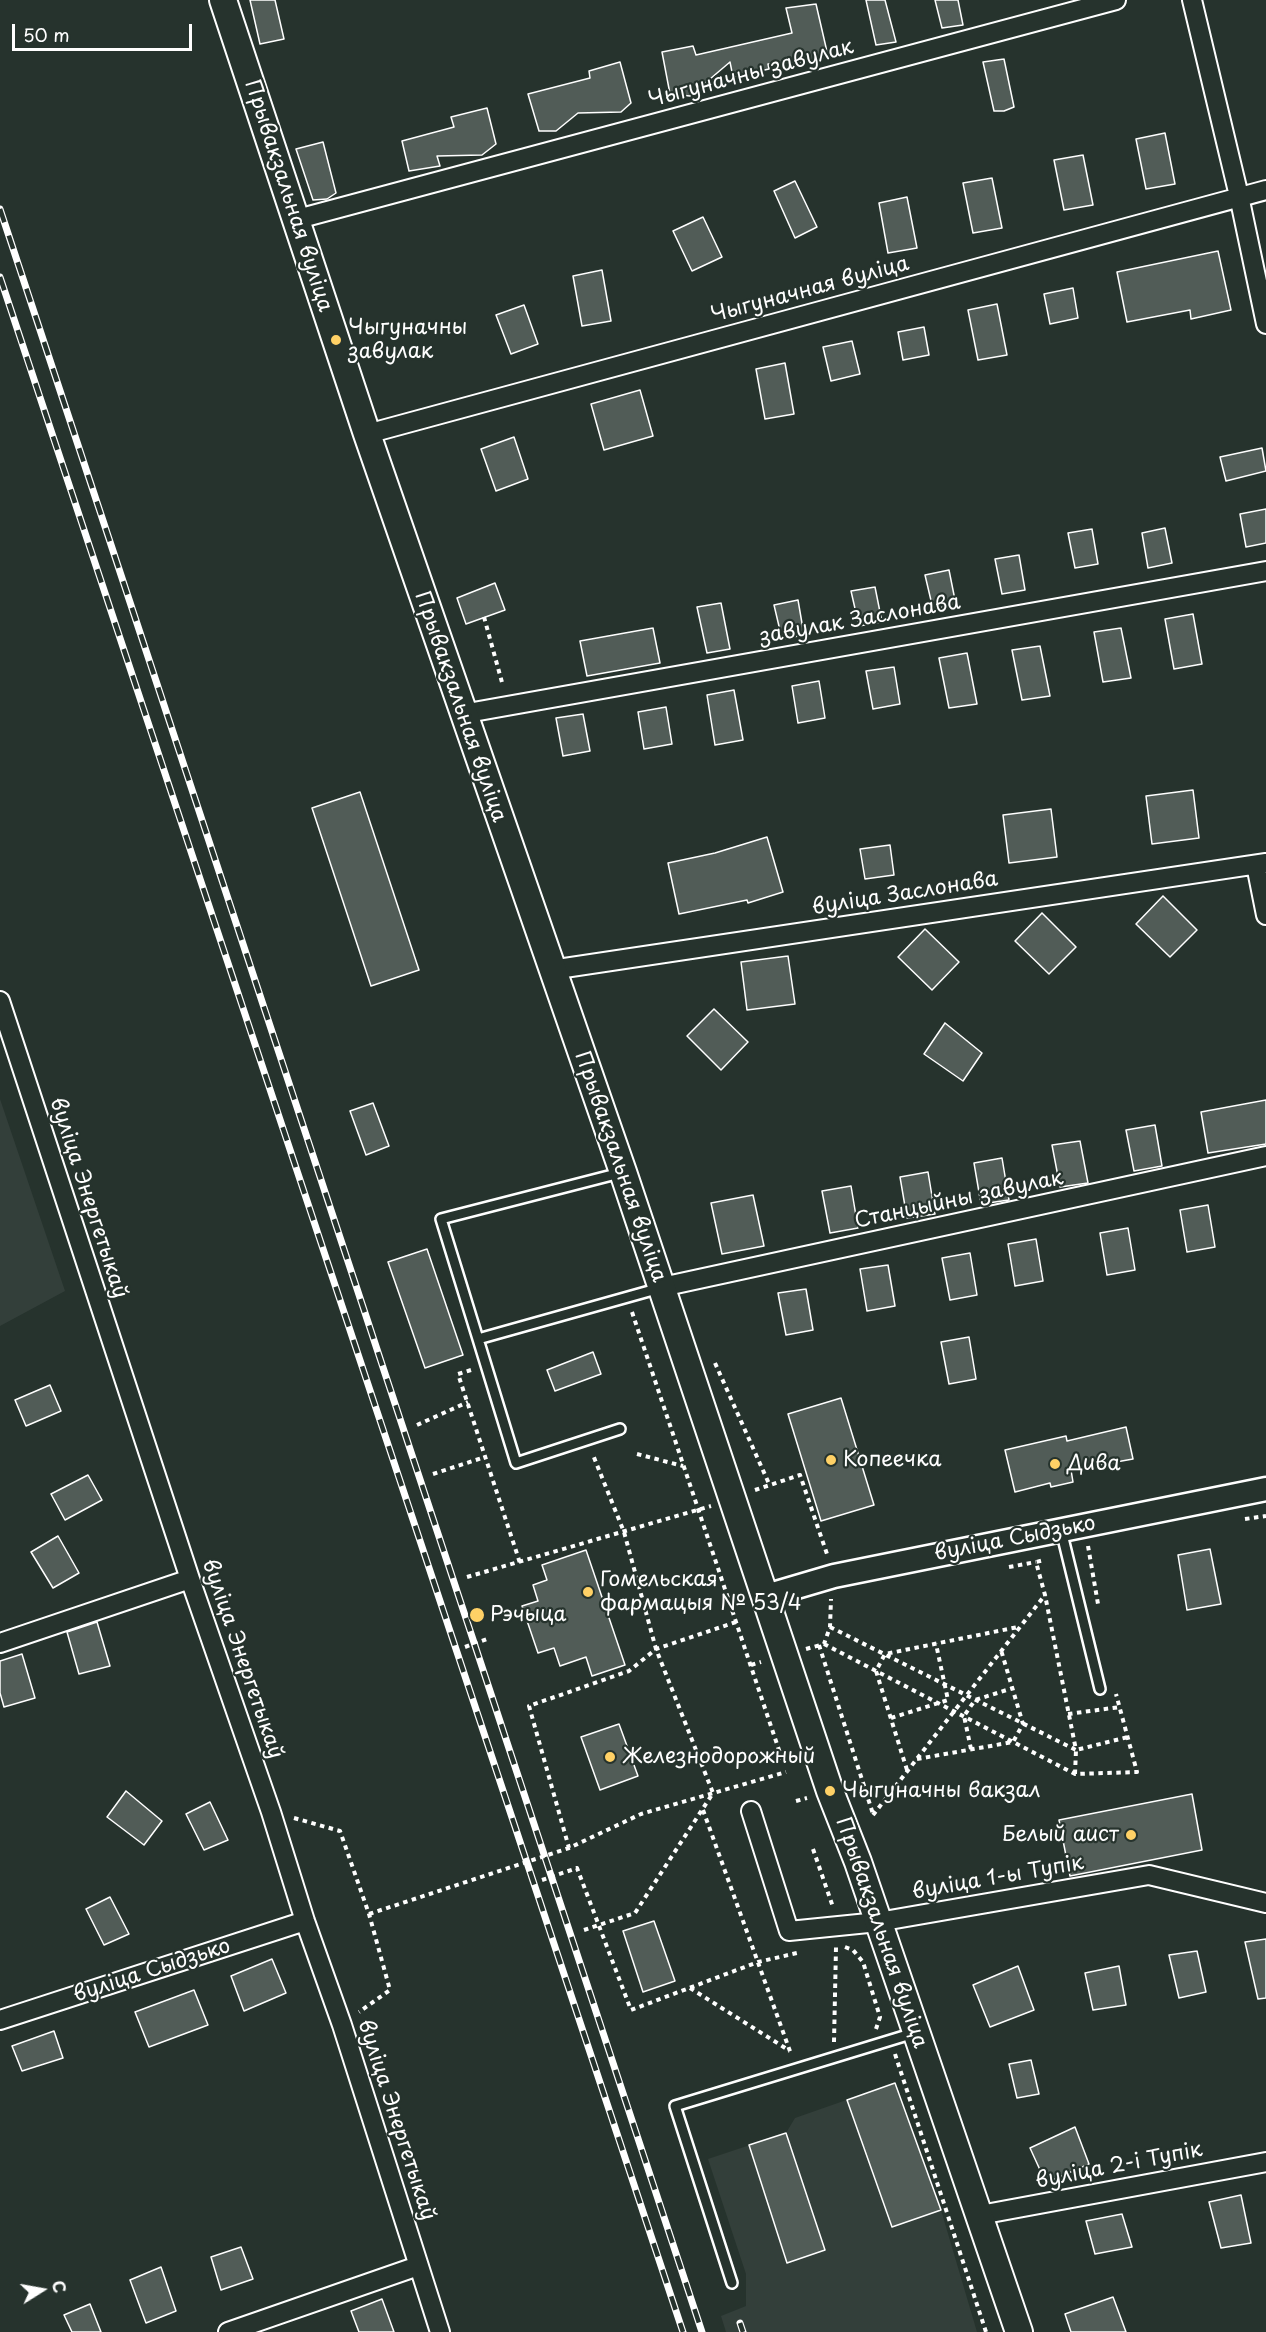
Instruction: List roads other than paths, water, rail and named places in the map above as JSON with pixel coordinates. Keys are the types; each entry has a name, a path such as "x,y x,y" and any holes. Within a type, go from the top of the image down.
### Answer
{"main road":[{"name":"Прывакзальная вуліца","path":"223,0 294,220 462,714 623,1172 830,1791 858,1862 1019,2332"}],"street":[{"name":"Чыгуначны завулак","path":"294,220 1116,0"},
{"path":"1192,0 1239,196 1266,324"},
{"name":"Чыгуначная вуліца","path":"367,434 1266,190"},
{"name":"завулак Заслонава","path":"462,714 1266,571"},
{"path":"1261,864 1266,915"},
{"name":"вуліца Заслонава","path":"552,970 1261,864"},
{"name":"вуліца Энергетыкаў","path":"0,1000 190,1579 342,2025 440,2332"},
{"name":"Станцыйны завулак","path":"662,1287 1266,1156"},
{"name":"вуліца Сыдзько","path":"766,1596 834,1576 1266,1489"},
{"path":"0,1643 190,1579"},
{"name":"вуліца 1-ы Тупік","path":"751,1811 789,1932 878,1922 1149,1875 1266,1903"},
{"name":"вуліца Сыдзько","path":"0,2020 305,1921"},
{"name":"вуліца 2-і Тупік","path":"980,2215 1266,2162"},
{"path":"228,2332 418,2266"}],"lane":[{"path":"620,1429 516,1463 441,1219 623,1172"},
{"path":"478,1339 662,1287"},
{"path":"1061,1530 1100,1689"},
{"path":"732,2283 675,2106 917,2032"}],"railway":[{"path":"0,209 702,2332"},
{"path":"0,277 683,2332"},
{"path":"740,2323 743,2332"}],"place":[{"name":"Чыгуначны завулак","path":"336,340"},
{"name":"Копеечка","path":"831,1460"},
{"name":"Дива","path":"1055,1464"},
{"name":"Гомельская фармацыя № 53/4","path":"588,1592"},
{"name":"Рэчыца","path":"477,1615"},
{"name":"Железнодорожный","path":"610,1757"},
{"name":"Чыгуначны вакзал","path":"830,1791"},
{"name":"Белый аист","path":"1131,1835"}]}
